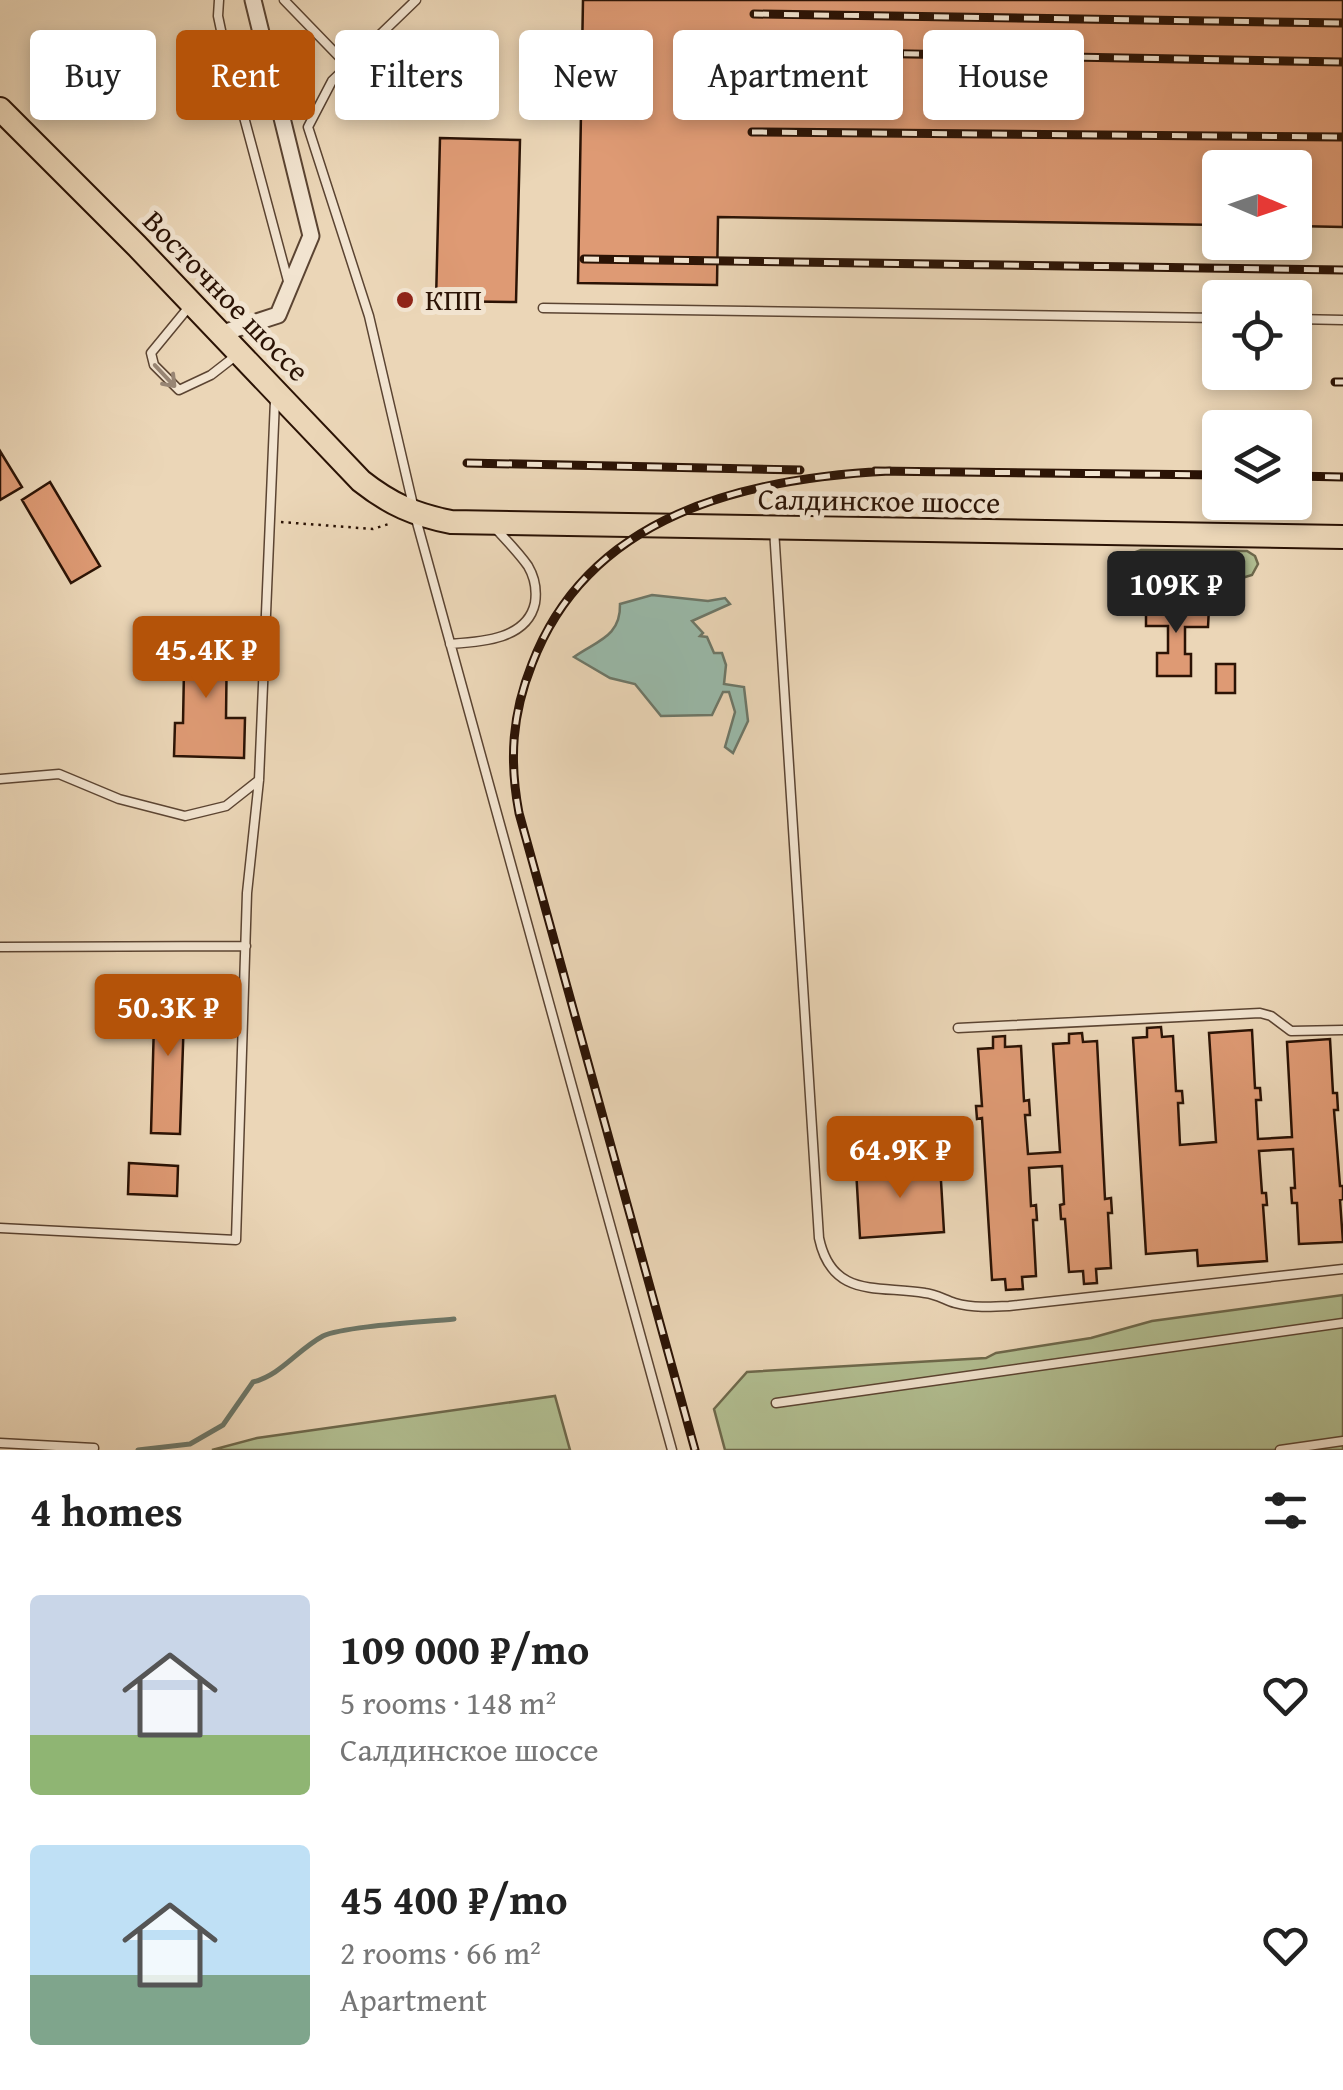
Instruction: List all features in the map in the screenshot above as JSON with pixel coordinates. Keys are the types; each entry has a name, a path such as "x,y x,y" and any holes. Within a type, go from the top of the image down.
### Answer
{"main road":[{"name":"Восточное шоссе","path":"0,110 361,481 415,515"},
{"name":"Салдинское шоссе","path":"415,515 451,522 774,530 1343,536"}],"street":[{"path":"220,334 278,315 311,236 253,0"}],"lane":[{"path":"220,0 222,36 290,285"},
{"path":"284,0 335,53"},
{"path":"385,30 416,0"},
{"path":"335,79 308,127 369,316 415,515 672,1450"},
{"path":"191,304 151,353 154,364 178,390 212,376 239,353"},
{"path":"543,308 1202,318"},
{"path":"1312,319 1343,320"},
{"path":"0,1228 236,1240 247,893 259,780 275,390"},
{"path":"450,644 511,633 520,628 534,609 533,576 491,523"},
{"path":"774,530 819,1238 825,1259 844,1279 866,1288 929,1293 981,1307 1343,1269"},
{"path":"0,779 59,774 119,799 185,816 226,806 259,780"},
{"path":"0,947 246,946"},
{"path":"958,1028 1260,1014 1271,1016 1291,1031 1343,1030"},
{"path":"776,1404 1343,1323"},
{"path":"1280,1450 1343,1441"},
{"path":"0,1444 94,1448"}],"path":[{"path":"270,521 373,529 415,515"}],"shaded area":[{"path":"1141,550 1247,551 1258,564 1252,575 1242,578 1141,577 1130,570 1128,561"},
{"path":"652,595 708,601 725,598 730,604 692,621 703,633 700,636 707,637 714,653 722,653 726,665 724,684 744,687 748,721 733,753 725,747 735,712 729,692 723,692 712,715 661,716 635,684 610,678 574,657 612,631 620,604"},
{"path":"1343,1295 1343,1450 725,1450 714,1409 747,1372 986,1358 996,1353 1091,1338 1152,1321"},
{"path":"555,1396 570,1450 212,1450 257,1438"}],"building":[{"path":"583,0 1343,0 1343,227 1312,226 1312,150 1202,150 1202,225 718,217 717,285 578,283 581,120 653,120 653,30 582,30"},
{"path":"440,138 520,140 516,302 436,301"},
{"path":"0,451 22,487 0,500"},
{"path":"50,482 100,566 71,583 22,500"},
{"path":"1146,606 1209,607 1208,627 1185,627 1185,654 1191,654 1191,676 1157,676 1157,653 1168,653 1168,626 1146,626"},
{"path":"183,635 227,636 226,718 245,718 244,758 174,756 175,723 183,723 184,669 169,668 169,653 182,653"},
{"path":"1216,664 1235,664 1235,693 1216,693"},
{"path":"155,985 185,986 180,1134 151,1133"},
{"path":"1161,1027 1162,1037 1173,1036 1176,1091 1182,1091 1183,1103 1178,1103 1180,1145 1216,1142 1209,1033 1252,1030 1255,1088 1260,1088 1261,1100 1256,1100 1258,1139 1292,1137 1287,1042 1330,1039 1343,1186 1343,1242 1299,1244 1297,1203 1292,1203 1291,1188 1295,1188 1293,1149 1259,1151 1262,1193 1266,1193 1267,1205 1263,1205 1267,1261 1198,1266 1197,1250 1146,1254 1133,1038 1147,1037 1147,1028"},
{"path":"1082,1033 1083,1042 1097,1041 1105,1199 1111,1198 1112,1213 1108,1213 1111,1268 1096,1269 1097,1283 1084,1284 1083,1271 1069,1272 1065,1219 1061,1219 1060,1205 1064,1204 1062,1166 1029,1168 1031,1206 1036,1205 1037,1220 1033,1220 1036,1276 1022,1277 1023,1289 1006,1290 1005,1279 992,1280 982,1118 977,1119 976,1106 982,1106 978,1049 993,1048 993,1037 1005,1036 1005,1047 1021,1046 1024,1101 1029,1100 1030,1115 1025,1115 1028,1154 1060,1152 1053,1044 1069,1043 1069,1034"},
{"path":"129,1163 178,1166 177,1196 128,1194"},
{"path":"940,1164 944,1232 860,1238 856,1169"}],"waterway":[{"path":"138,1450 190,1444 223,1425 253,1382 272,1374 323,1336 366,1327 454,1319"}],"railway":[{"path":"754,14 1343,23"},
{"path":"903,54 1343,62"},
{"path":"752,132 1343,137"},
{"path":"584,259 1343,270"},
{"path":"1335,382 1343,382"},
{"path":"467,463 800,470"},
{"path":"875,471 1202,475"},
{"path":"695,1450 519,813 513,756 516,719 532,664 558,613 592,572 632,539 678,514 728,496 781,483 890,471"},
{"path":"1312,476 1343,477"}],"place":[{"name":"КПП","path":"405,300"}]}
